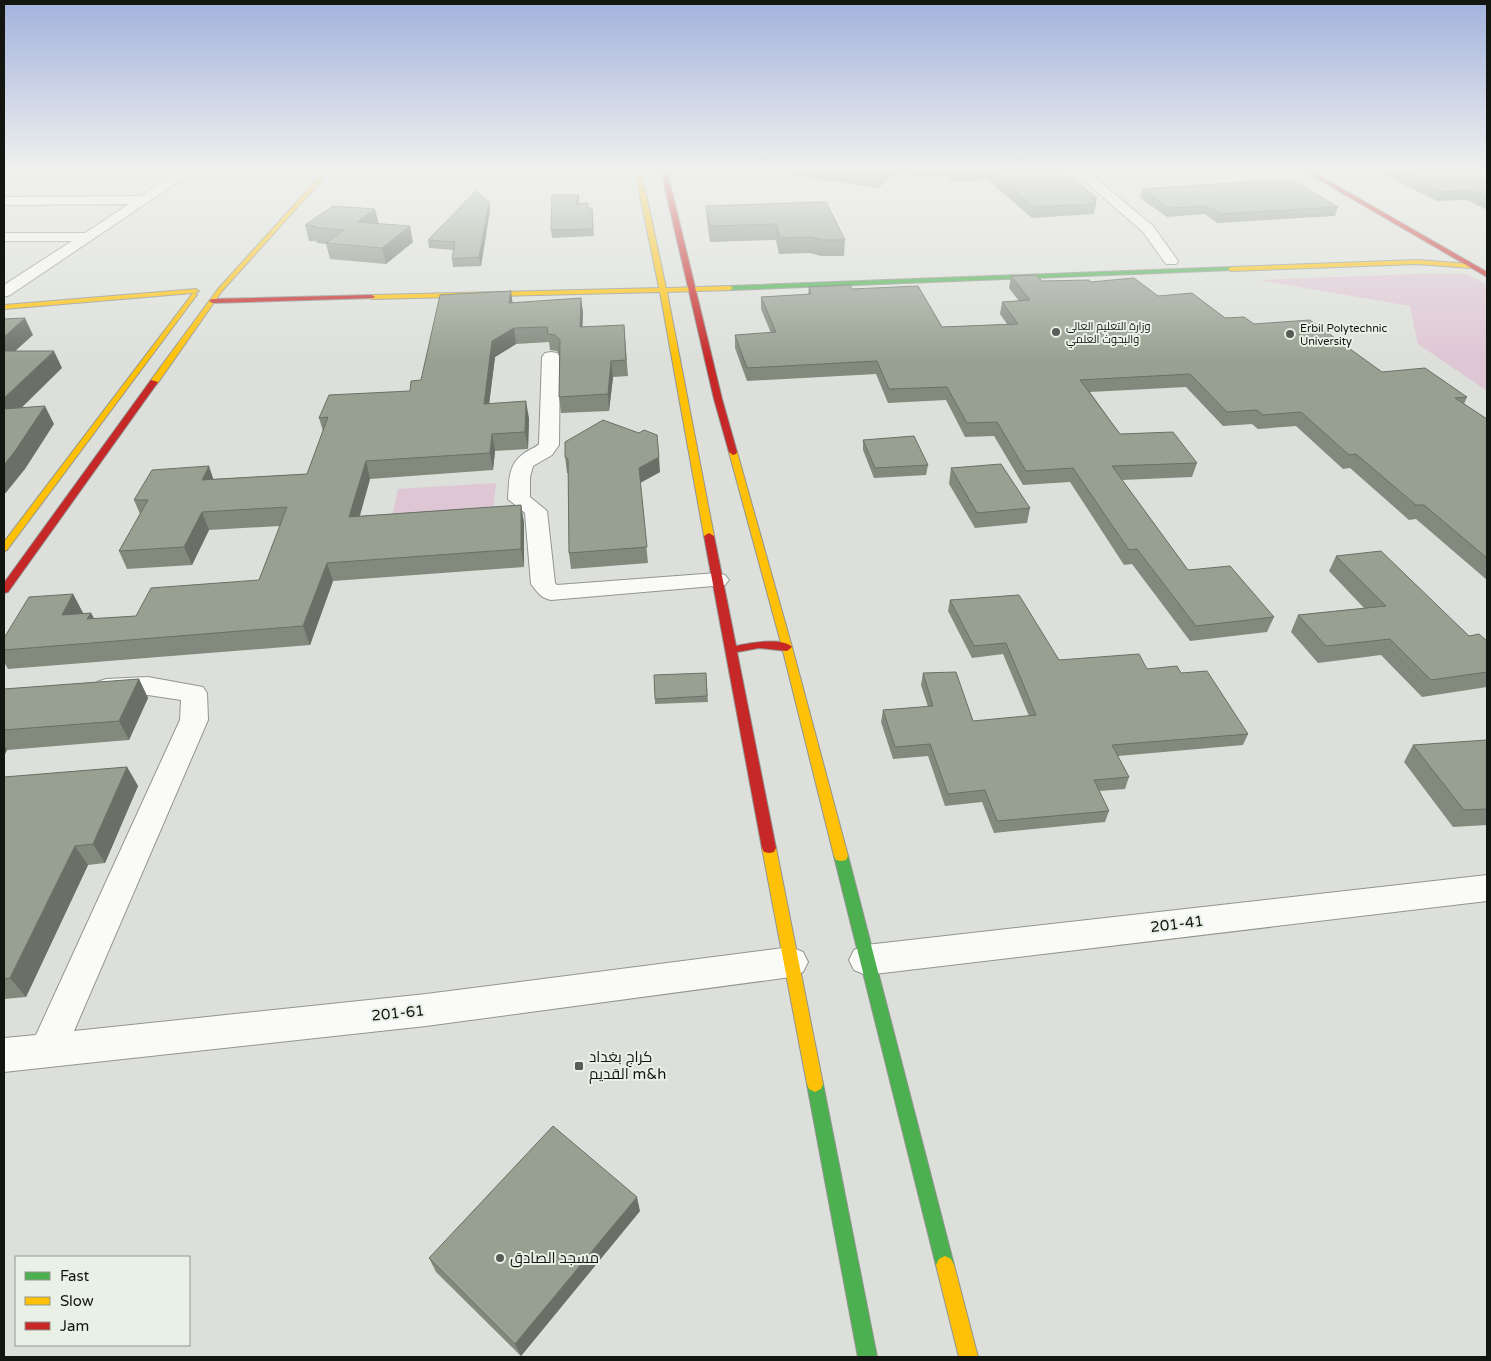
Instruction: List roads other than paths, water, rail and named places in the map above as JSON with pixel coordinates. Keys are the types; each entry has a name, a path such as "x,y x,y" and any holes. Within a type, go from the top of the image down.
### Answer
{"main road":[{"path":"4,590 220,290 271,235"},
{"path":"651,235 868,1357"},
{"path":"679,235 718,399 788,647 866,960 969,1357"},
{"path":"1416,235 1487,275"},
{"path":"690,284 1080,264 1442,249"},
{"path":"1412,251 1424,256 1428,262"},
{"path":"212,301 690,284 1130,273 1428,262 1471,266"},
{"path":"1116,263 1120,269 1130,273"},
{"path":"1080,264 1090,269 1091,274"},
{"path":"220,290 662,285"},
{"path":"4,306 168,293 200,288 4,548"},
{"path":"238,300 227,296 232,292 243,289"},
{"path":"164,305 180,298 175,294 168,293"},
{"path":"4,318 187,303"},
{"path":"731,650 759,645 788,647"}],"street":[{"path":"4,292 91,235"},
{"path":"1152,235 1171,261"},
{"path":"4,237 87,237"},
{"path":"4,280 23,279"},
{"path":"550,357 549,444 543,453 530,459 520,470 519,499 536,511 543,584 551,593 717,580"},
{"path":"48,1051 194,720 194,693 148,686 80,690"},
{"name":"201-41","path":"866,960 1487,888"},
{"name":"201-61","path":"4,1055 426,1010 791,962"}],"place":[{"name":"وزارة التعليم العالى والبحوث العلمي","path":"1056,332"},
{"name":"Erbil Polytechnic University","path":"1290,334"},
{"name":"كراج بغداد القديم m&h","path":"579,1066"},
{"name":"مسجد الصادق","path":"500,1258"}]}
